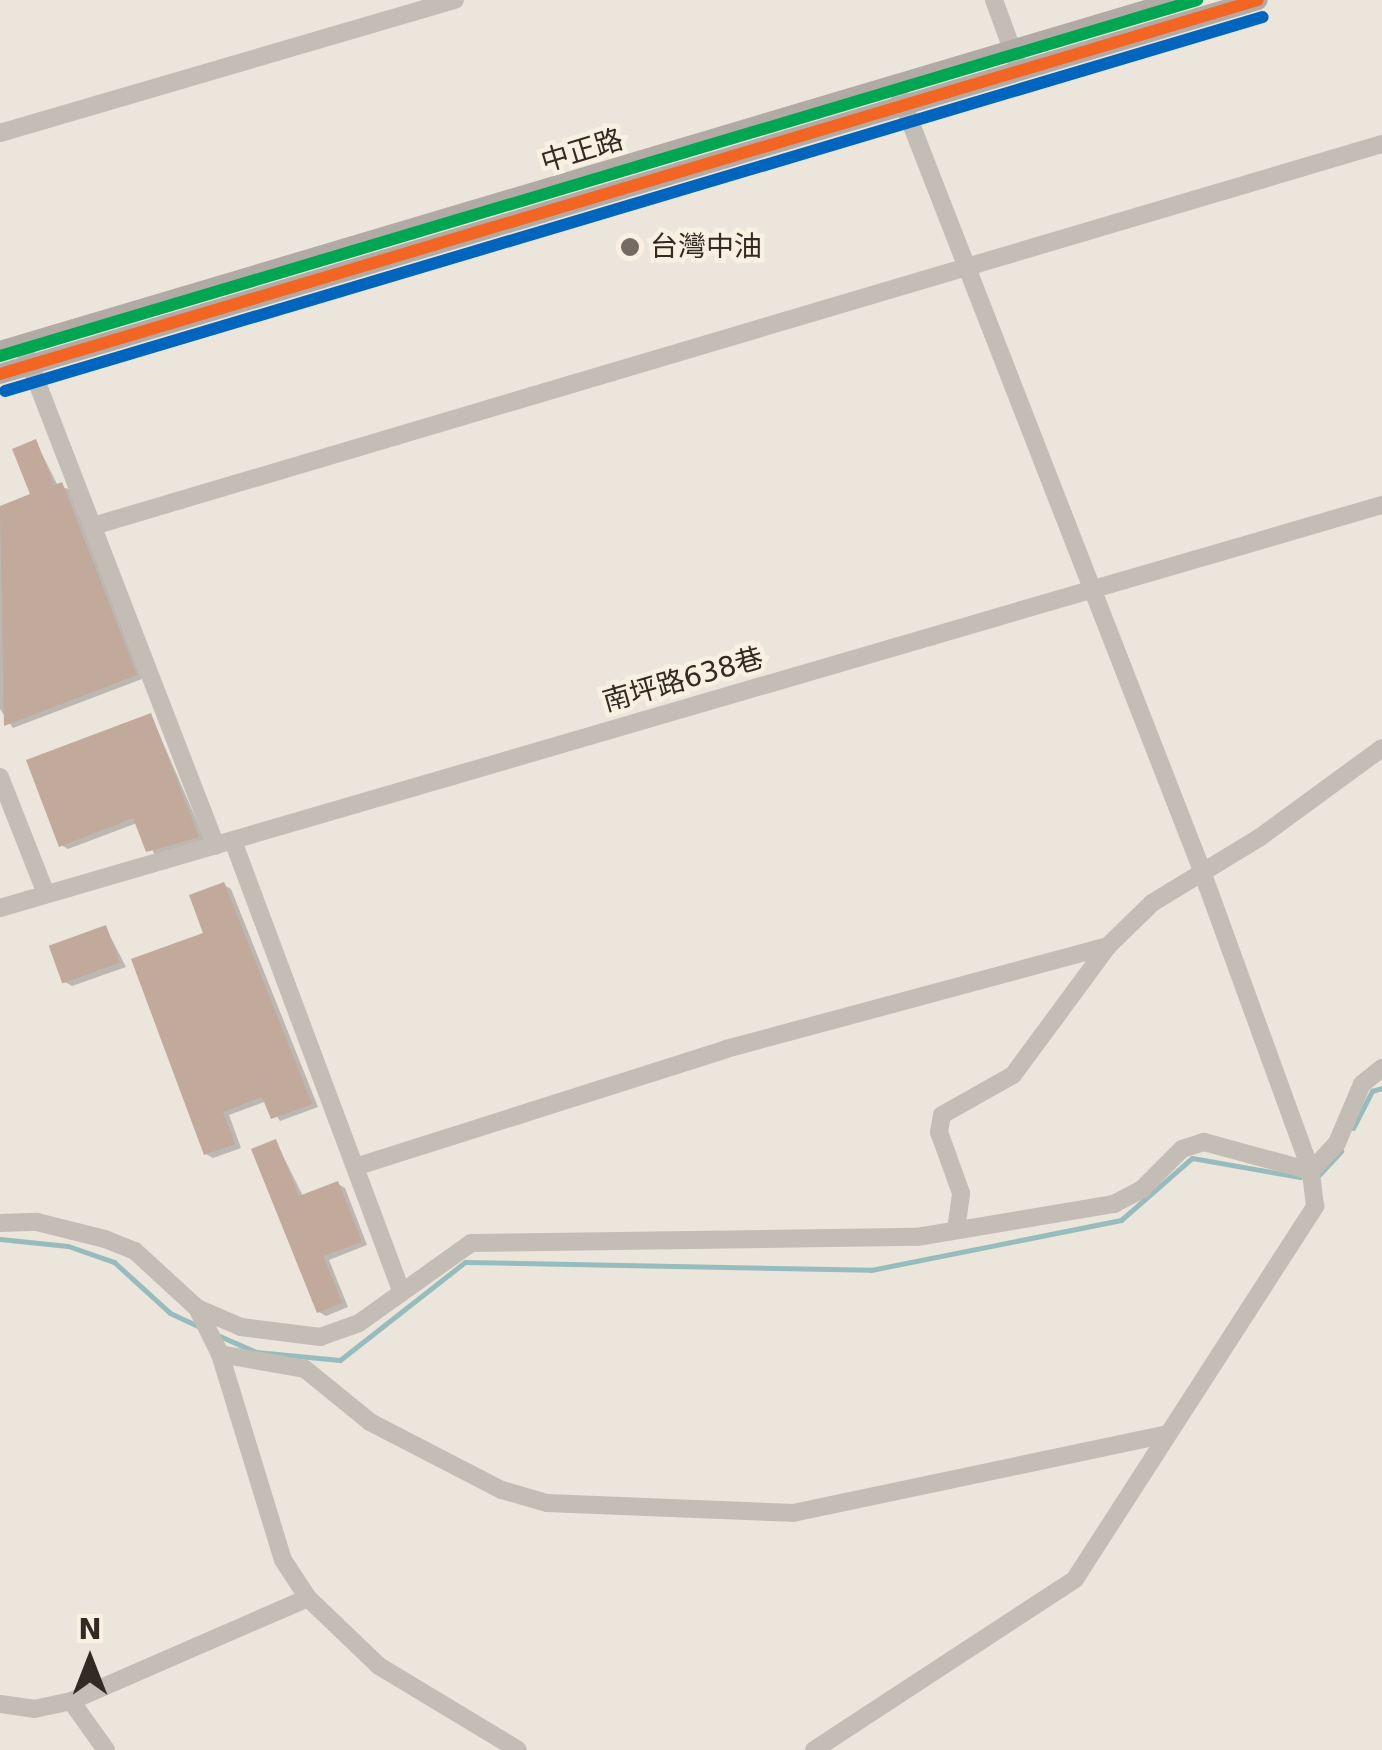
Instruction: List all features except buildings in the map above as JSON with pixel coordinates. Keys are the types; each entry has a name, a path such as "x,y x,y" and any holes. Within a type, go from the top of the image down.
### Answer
{"main road":[{"name":"中正路","path":"0,374 902,104 1014,58 1180,0"},
{"name":"中正路","path":"0,351 896,82 1258,0"}],"street":[{"path":"0,133 455,0"},
{"path":"994,0 1014,58"},
{"path":"814,1750 1060,1593 1168,1434 1314,1206 1310,1171 1200,868 1088,591 896,82"},
{"path":"93,526 1382,144"},
{"path":"22,344 355,1167 401,1290"},
{"name":"南坪路638巷","path":"0,908 1382,506"},
{"path":"956,1230 961,1193 939,1132 942,1114 1013,1075 1108,946 1200,868 1259,838 1382,748"},
{"path":"0,777 46,894"},
{"path":"355,1167 726,1049 1108,946"},
{"path":"1310,1171 1337,1143 1362,1084 1382,1068"},
{"path":"0,1223 38,1222 135,1250 197,1308 241,1327 320,1337 359,1323 471,1243 917,1237 1114,1204 1142,1189 1182,1149 1204,1142 1310,1171"},
{"path":"197,1308 220,1354 283,1560 308,1598 380,1666 518,1750"},
{"path":"220,1354 305,1369 370,1422 502,1490 548,1503 793,1513 1168,1434"},
{"path":"0,1704 34,1709 70,1702 308,1598"},
{"path":"70,1702 106,1750"}],"waterway":[{"path":"1353,1128 1372,1091 1382,1088"},
{"path":"1316,1178 1341,1151"},
{"path":"215,1334 256,1352 340,1360 465,1262 871,1270 1121,1220 1192,1158 1300,1177"},
{"path":"0,1239 68,1246 114,1262 170,1313 200,1327"}],"transit line":[{"path":"0,356 1197,0"},
{"path":"0,374 1258,0"},
{"path":"5,391 1263,17"}],"place":[{"name":"台灣中油","path":"630,247"}]}
